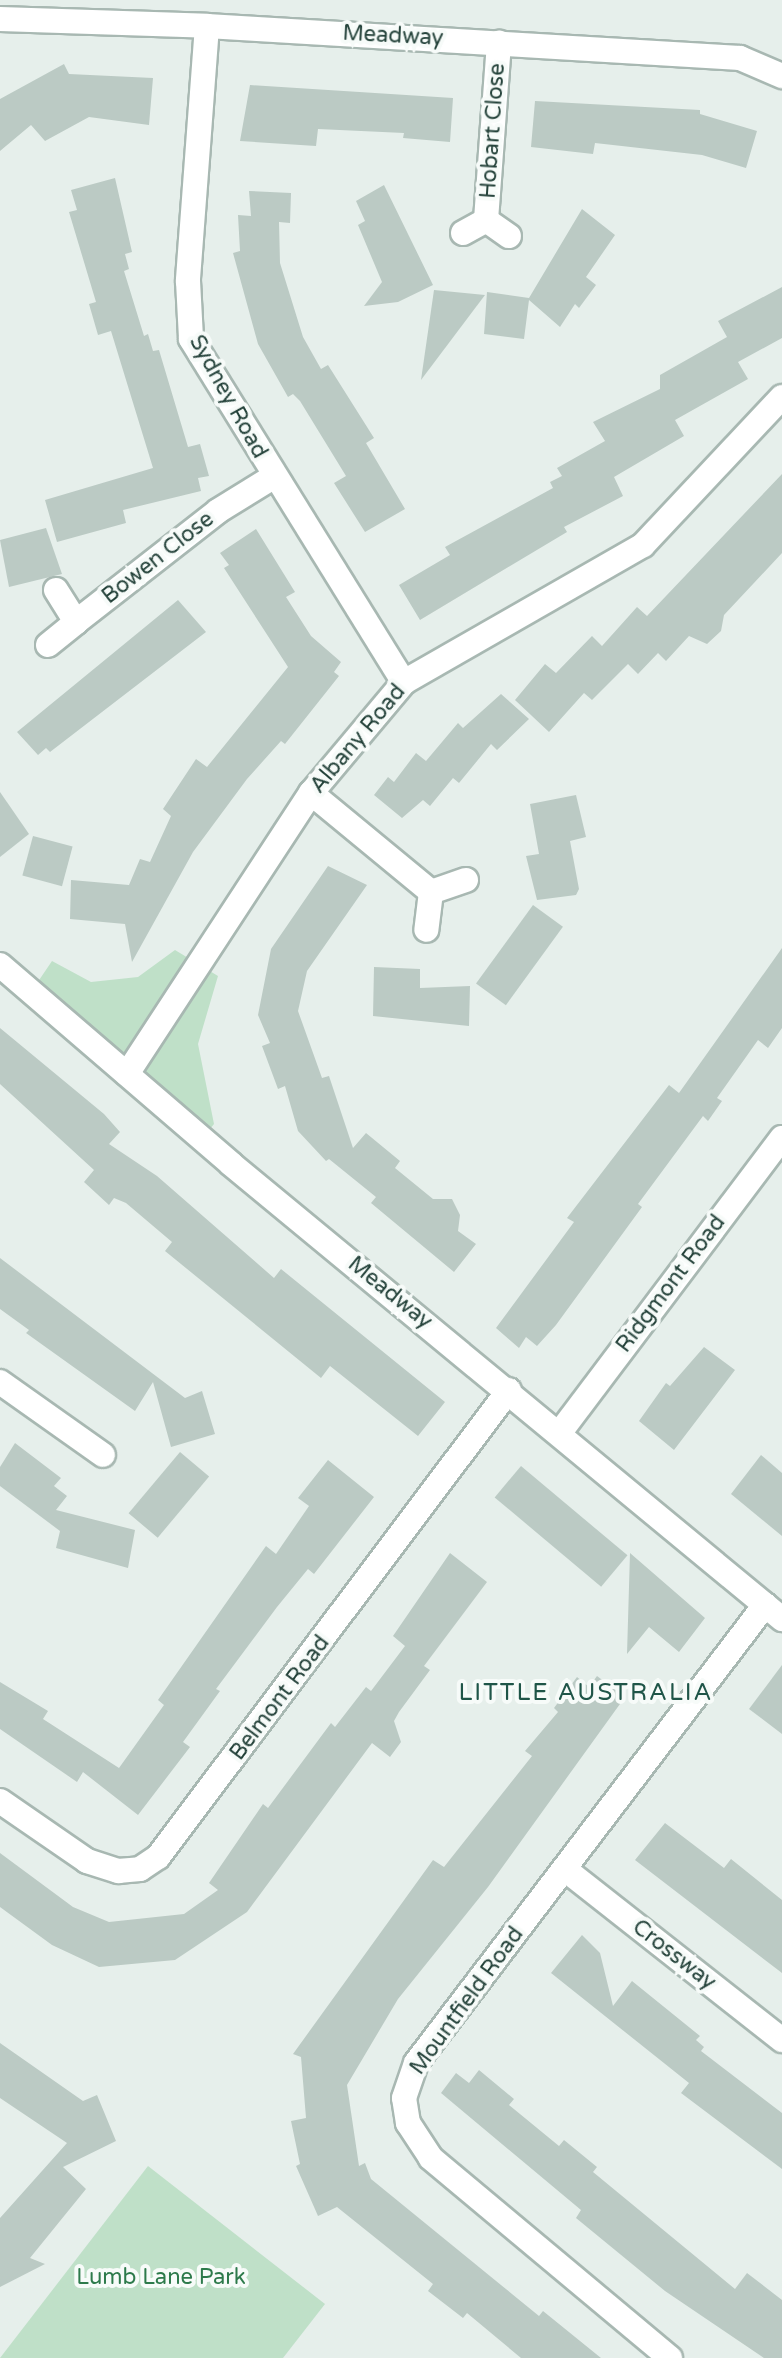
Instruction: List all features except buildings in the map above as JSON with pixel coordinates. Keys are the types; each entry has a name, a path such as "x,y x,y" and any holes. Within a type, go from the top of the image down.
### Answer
{"street":[{"name":"Meadway","path":"0,19 207,26 740,58 782,76"},
{"name":"Sydney Road","path":"207,26 188,281 191,339 273,477 404,682"},
{"name":"Hobart Close","path":"486,220 499,42"},
{"name":"Hobart Close","path":"463,233 486,220"},
{"name":"Hobart Close","path":"486,220 509,236"},
{"name":"Albany Road","path":"127,1074 311,793 404,682 643,545 782,397"},
{"name":"Bowen Close","path":"48,645 218,511 273,477"},
{"path":"56,590 76,622"},
{"path":"311,793 431,892"},
{"path":"431,892 466,880"},
{"path":"426,930 431,892"},
{"name":"Meadway","path":"0,965 127,1074 561,1431 773,1612"},
{"name":"Ridgmont Road","path":"561,1431 782,1138"},
{"path":"0,1382 103,1455"},
{"name":"Belmont Road","path":"0,1801 87,1861 118,1871 140,1869 158,1857 509,1390"},
{"name":"Mountfield Road","path":"670,2358 431,2158 408,2123 404,2098 416,2063 773,1612"},
{"name":"Crossway","path":"566,1870 782,2040"}],"green space":[{"path":"175,950 218,976 198,1044 214,1124 202,1139 31,992 52,961 91,982 138,977"},
{"name":"Lumb Lane Park","path":"148,2166 325,2304 283,2358 0,2358"}],"district":[{"name":"LITTLE AUSTRALIA","path":"586,1693"}]}
